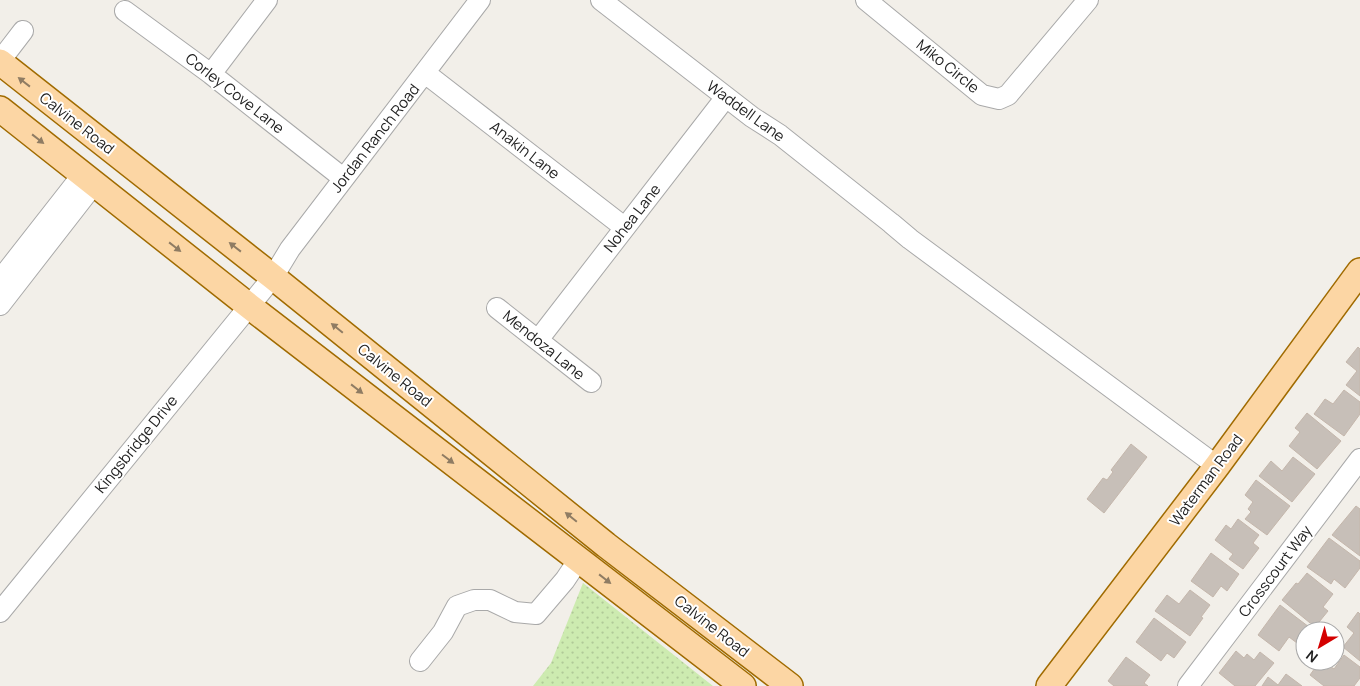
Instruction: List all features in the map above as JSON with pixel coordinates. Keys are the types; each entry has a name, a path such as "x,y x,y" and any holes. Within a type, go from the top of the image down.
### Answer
{"main road":[{"name":"Calvine Road","path":"0,62 273,277 606,545 790,686"},
{"name":"Calvine Road","path":"0,109 249,306 743,686"},
{"name":"Waterman Road","path":"1049,686 1217,466 1360,271"}],"street":[{"path":"211,74 267,0"},
{"name":"Jordan Ranch Road","path":"273,277 290,249 343,178 480,0"},
{"name":"Waddell Lane","path":"601,0 752,117 780,135 910,240 1217,466"},
{"name":"Miko Circle","path":"866,0 982,95 999,99 1008,95 1088,0"},
{"name":"Corley Cove Lane","path":"125,11 211,74 343,178"},
{"path":"0,62 23,31"},
{"name":"Anakin Lane","path":"425,73 624,227"},
{"name":"Nohea Lane","path":"538,340 726,96"},
{"path":"0,280 89,179"},
{"path":"0,305 89,179"},
{"name":"Kingsbridge Drive","path":"0,612 273,277"},
{"name":"Mendoza Lane","path":"497,308 591,382"},
{"name":"Crosscourt Way","path":"1191,685 1360,459"},
{"path":"420,661 443,632 457,606 474,600 490,600 515,612 536,614 565,580 579,560"}],"green space":[{"path":"583,583 713,686 533,686 551,663"}],"building":[{"path":"1358,347 1360,349 1360,396 1346,385 1357,371 1346,362"},
{"path":"1344,390 1360,402 1360,414 1344,436 1314,414 1325,399 1333,404"},
{"path":"1307,413 1341,441 1317,469 1289,446 1300,432 1295,428"},
{"path":"1131,444 1147,457 1104,513 1087,499 1103,478 1107,480 1113,472 1111,470"},
{"path":"1293,457 1315,474 1292,502 1259,476 1271,461 1282,471"},
{"path":"1256,480 1290,506 1267,535 1245,519 1251,512 1248,509 1253,502 1245,495"},
{"path":"1356,506 1360,509 1360,556 1332,535"},
{"path":"1238,519 1259,535 1253,543 1259,548 1243,569 1229,559 1233,554 1215,540 1226,525 1231,529"},
{"path":"1329,538 1360,561 1360,568 1345,588 1334,579 1331,584 1307,567"},
{"path":"1211,553 1239,574 1227,591 1221,586 1213,597 1191,581"},
{"path":"1307,573 1333,594 1323,607 1328,611 1320,621 1308,621 1282,600 1296,583 1298,584"},
{"path":"1190,590 1210,605 1190,636 1155,611 1167,595 1179,604"},
{"path":"1280,605 1301,621 1295,621 1295,642 1289,637 1279,651 1258,635"},
{"path":"1358,612 1360,614 1360,661 1345,649 1345,644 1354,633 1347,627"},
{"path":"1154,618 1186,642 1174,658 1167,653 1161,661 1136,642"},
{"path":"1236,651 1244,658 1247,654 1254,660 1260,652 1274,663 1255,686 1235,686 1219,673"},
{"path":"1345,656 1360,667 1360,678 1354,686 1324,686 1310,675 1313,671 1345,671"},
{"path":"1126,657 1150,675 1144,683 1148,686 1114,686 1108,681"},
{"path":"1286,674 1302,686 1262,686 1268,677 1278,685"}]}
